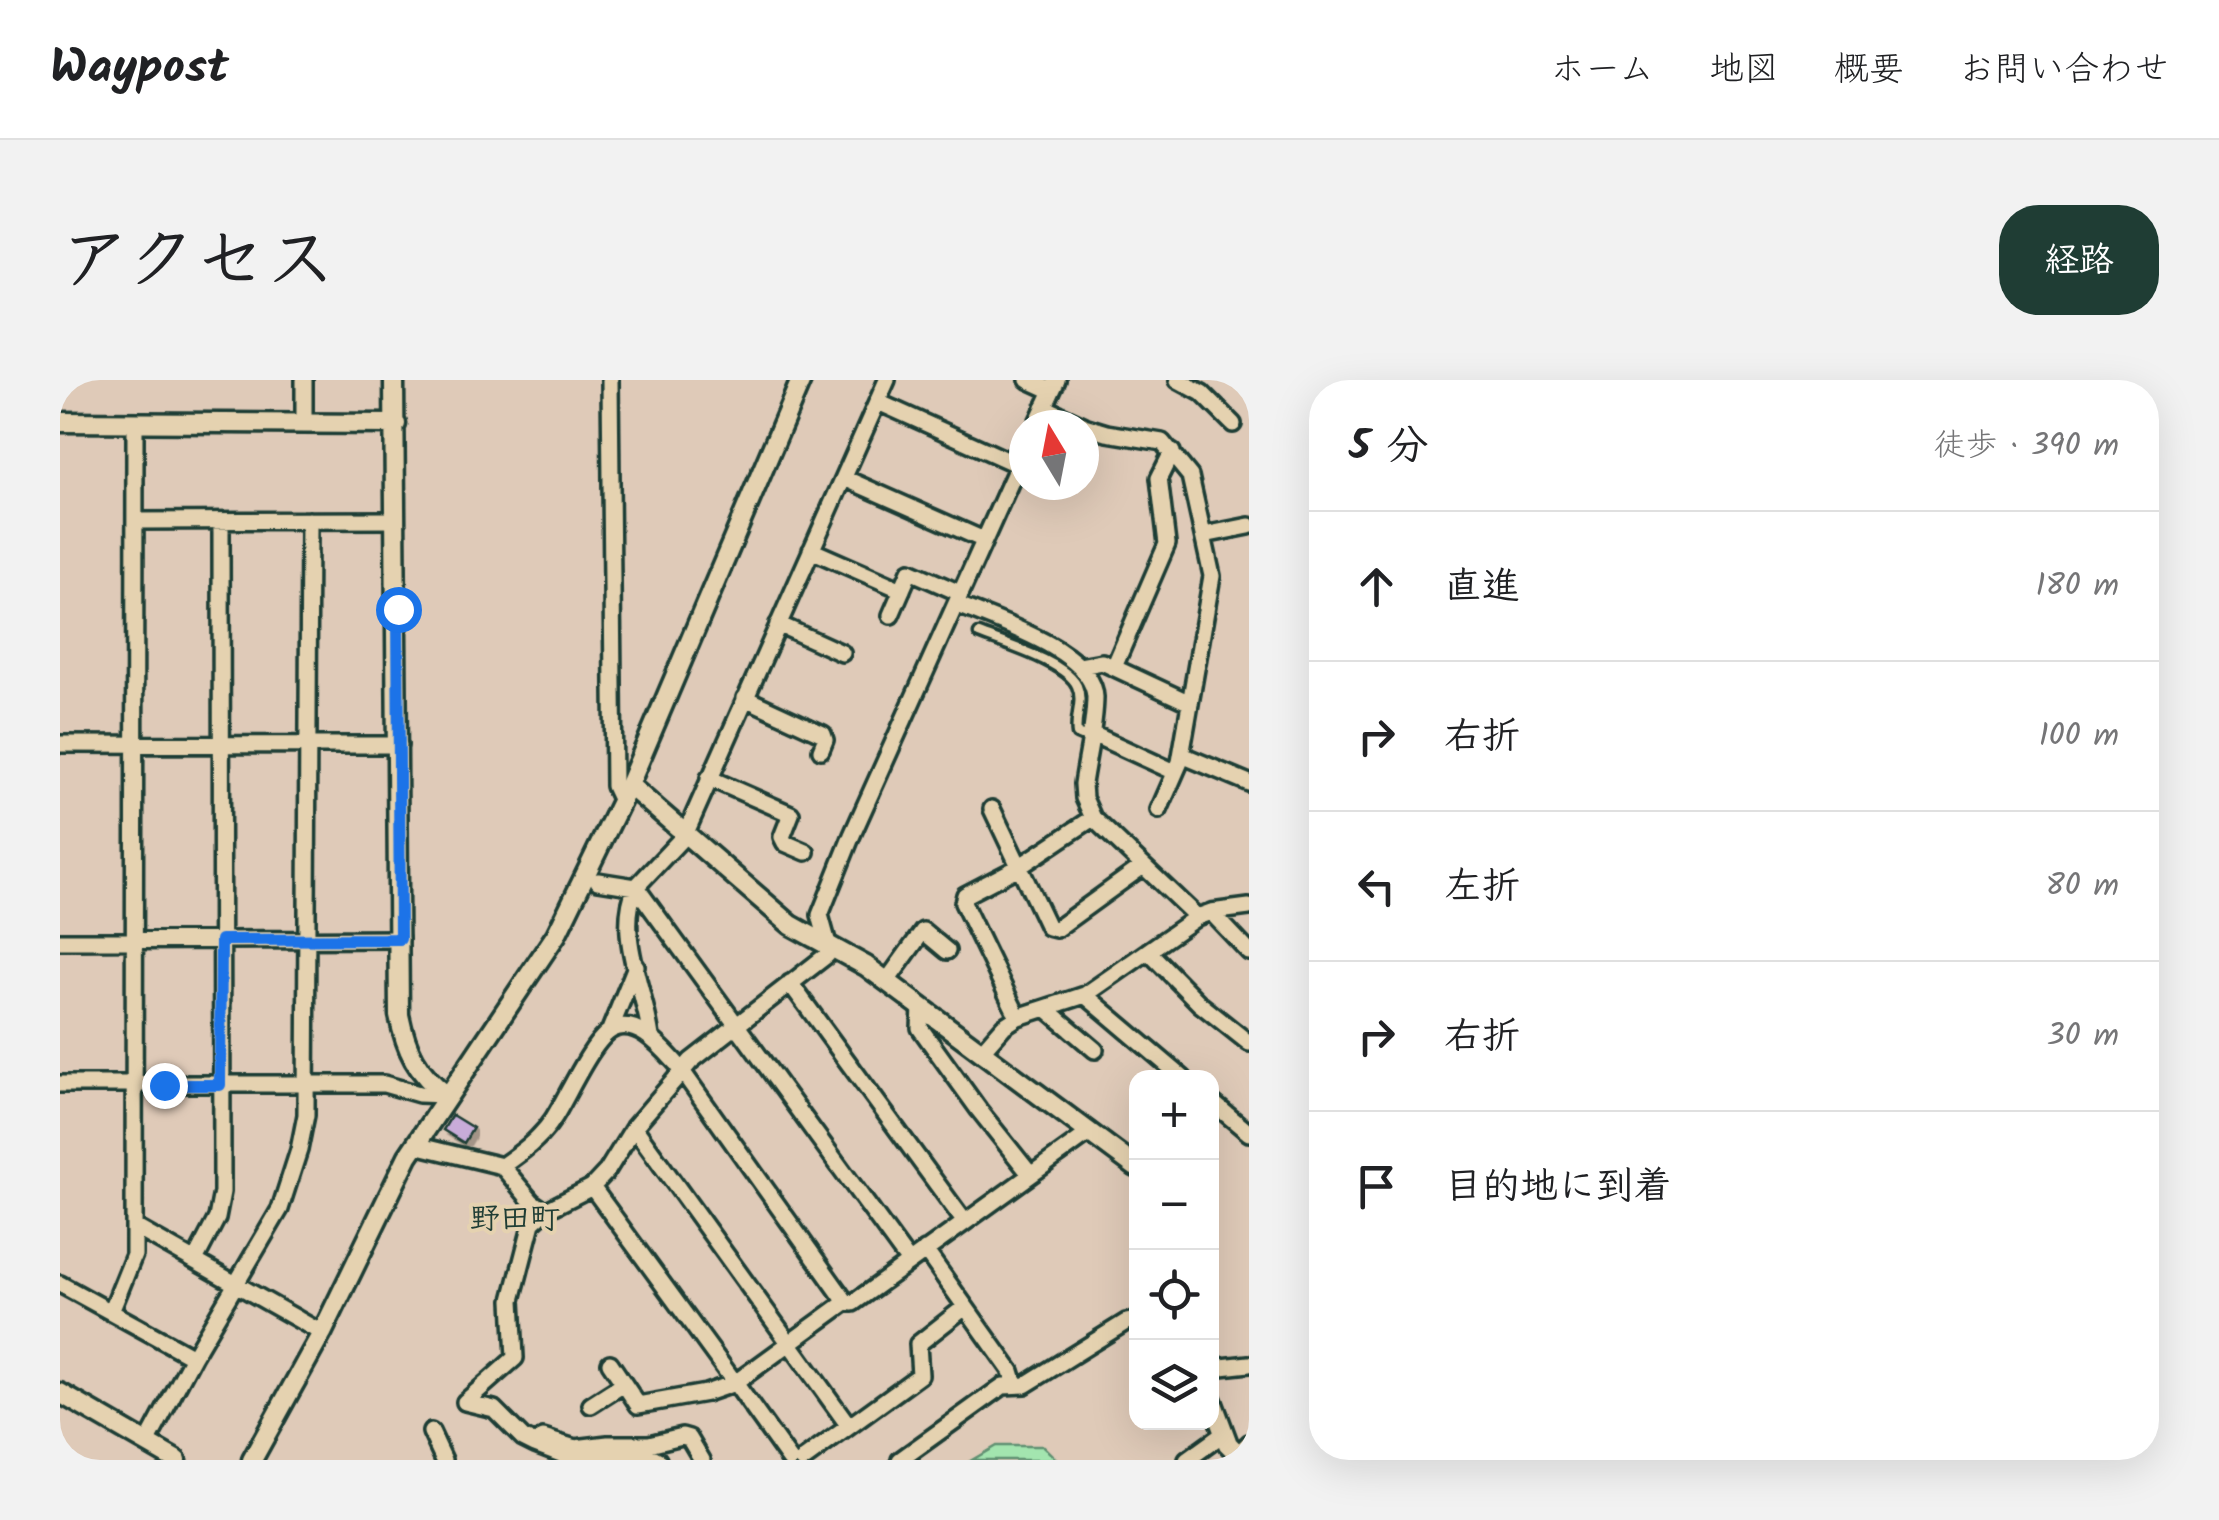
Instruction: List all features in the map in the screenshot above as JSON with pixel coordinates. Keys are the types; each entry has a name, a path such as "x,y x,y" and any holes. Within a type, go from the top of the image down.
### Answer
{"street":[{"path":"304,380 304,422"},
{"path":"394,380 400,745 399,1014 404,1039 421,1074 446,1094"},
{"path":"610,380 614,786 685,834 790,925 887,981 1129,1162"},
{"path":"252,1460 322,1333 415,1145 556,935 625,793 801,380"},
{"path":"651,1037 628,932 631,899 636,887 685,834 888,380"},
{"path":"1028,380 1054,385 1044,408 1049,410"},
{"path":"1178,380 1202,394 1234,424"},
{"path":"878,402 1009,453"},
{"path":"60,422 396,424"},
{"path":"111,1312 134,1255 135,423"},
{"path":"1099,430 1162,442 1172,452 1190,476 1212,576 1182,755 1159,810"},
{"path":"1114,668 1167,544 1159,478 1172,452"},
{"path":"844,478 984,540"},
{"path":"577,1460 523,1438 494,1409 465,1402 515,1358 512,1300 532,1223 544,1211 592,1187 608,1171 634,1127 682,1071 828,955 820,915 1009,485"},
{"path":"135,520 396,520"},
{"path":"148,1443 280,1208 302,1132 307,1085 308,520"},
{"path":"196,1260 217,1218 222,1192 220,522"},
{"path":"1204,536 1249,526"},
{"path":"811,550 902,590"},
{"path":"890,615 910,570 958,599 1057,648 1080,666 1091,680 1095,696 1082,784 1093,818 1143,866 1249,952"},
{"path":"778,624 842,653"},
{"path":"1080,666 1102,662 1190,703"},
{"path":"744,698 823,734 821,750"},
{"path":"1090,736 1175,772"},
{"path":"60,744 400,745"},
{"path":"1182,755 1249,783"},
{"path":"709,778 790,814 782,837 785,843 806,852"},
{"path":"992,809 1048,927 1056,929 1143,866"},
{"path":"1018,1017 963,903 965,895 1019,867 1093,818"},
{"path":"598,881 636,887 908,1262"},
{"path":"983,1050 1004,1026 1018,1017 1085,995 1204,914 1249,906"},
{"path":"887,981 922,931 948,951"},
{"path":"60,941 400,939"},
{"path":"1148,952 1200,1004 1249,1043"},
{"path":"502,1166 540,1136 610,1030 636,966"},
{"path":"790,983 964,1221"},
{"path":"1085,995 1174,1070"},
{"path":"921,1007 920,1028 1030,1174"},
{"path":"1048,1010 1094,1050"},
{"path":"610,1030 618,1027 651,1037 682,1071 846,1302"},
{"path":"60,1084 384,1084 419,1094 446,1094"},
{"path":"1219,1108 1249,1133"},
{"path":"634,1127 849,1426"},
{"path":"610,1364 638,1404 735,1384 1089,1133"},
{"path":"415,1145 502,1166 544,1211"},
{"path":"592,1187 790,1460"},
{"path":"134,1227 322,1333"},
{"path":"925,1250 1011,1371 1015,1384"},
{"path":"60,1284 193,1357"},
{"path":"803,1460 920,1375 918,1344 965,1307"},
{"path":"900,1460 1002,1386 1025,1385 1129,1321"},
{"path":"1219,1367 1249,1364"},
{"path":"592,1405 624,1384"},
{"path":"60,1393 176,1460"},
{"path":"1219,1422 1223,1434 1243,1452"},
{"path":"431,1432 444,1460"},
{"path":"1188,1460 1223,1434"},
{"path":"535,1444 542,1438 575,1448 650,1444 682,1436 689,1438 702,1460"},
{"path":"586,1460 608,1454 646,1455 658,1460"}],"lane":[{"path":"980,634 1068,675 1078,687 1077,734 1090,736"}],"green space":[{"path":"996,1446 1043,1446 1057,1460 972,1460"}],"building":[{"path":"452,1115 473,1128 464,1143 443,1130"}],"district":[{"name":"野田町","path":"515,1218"}],"route":[{"path":"164,1085 220,1085 221,940 400,939 398,609"}]}
